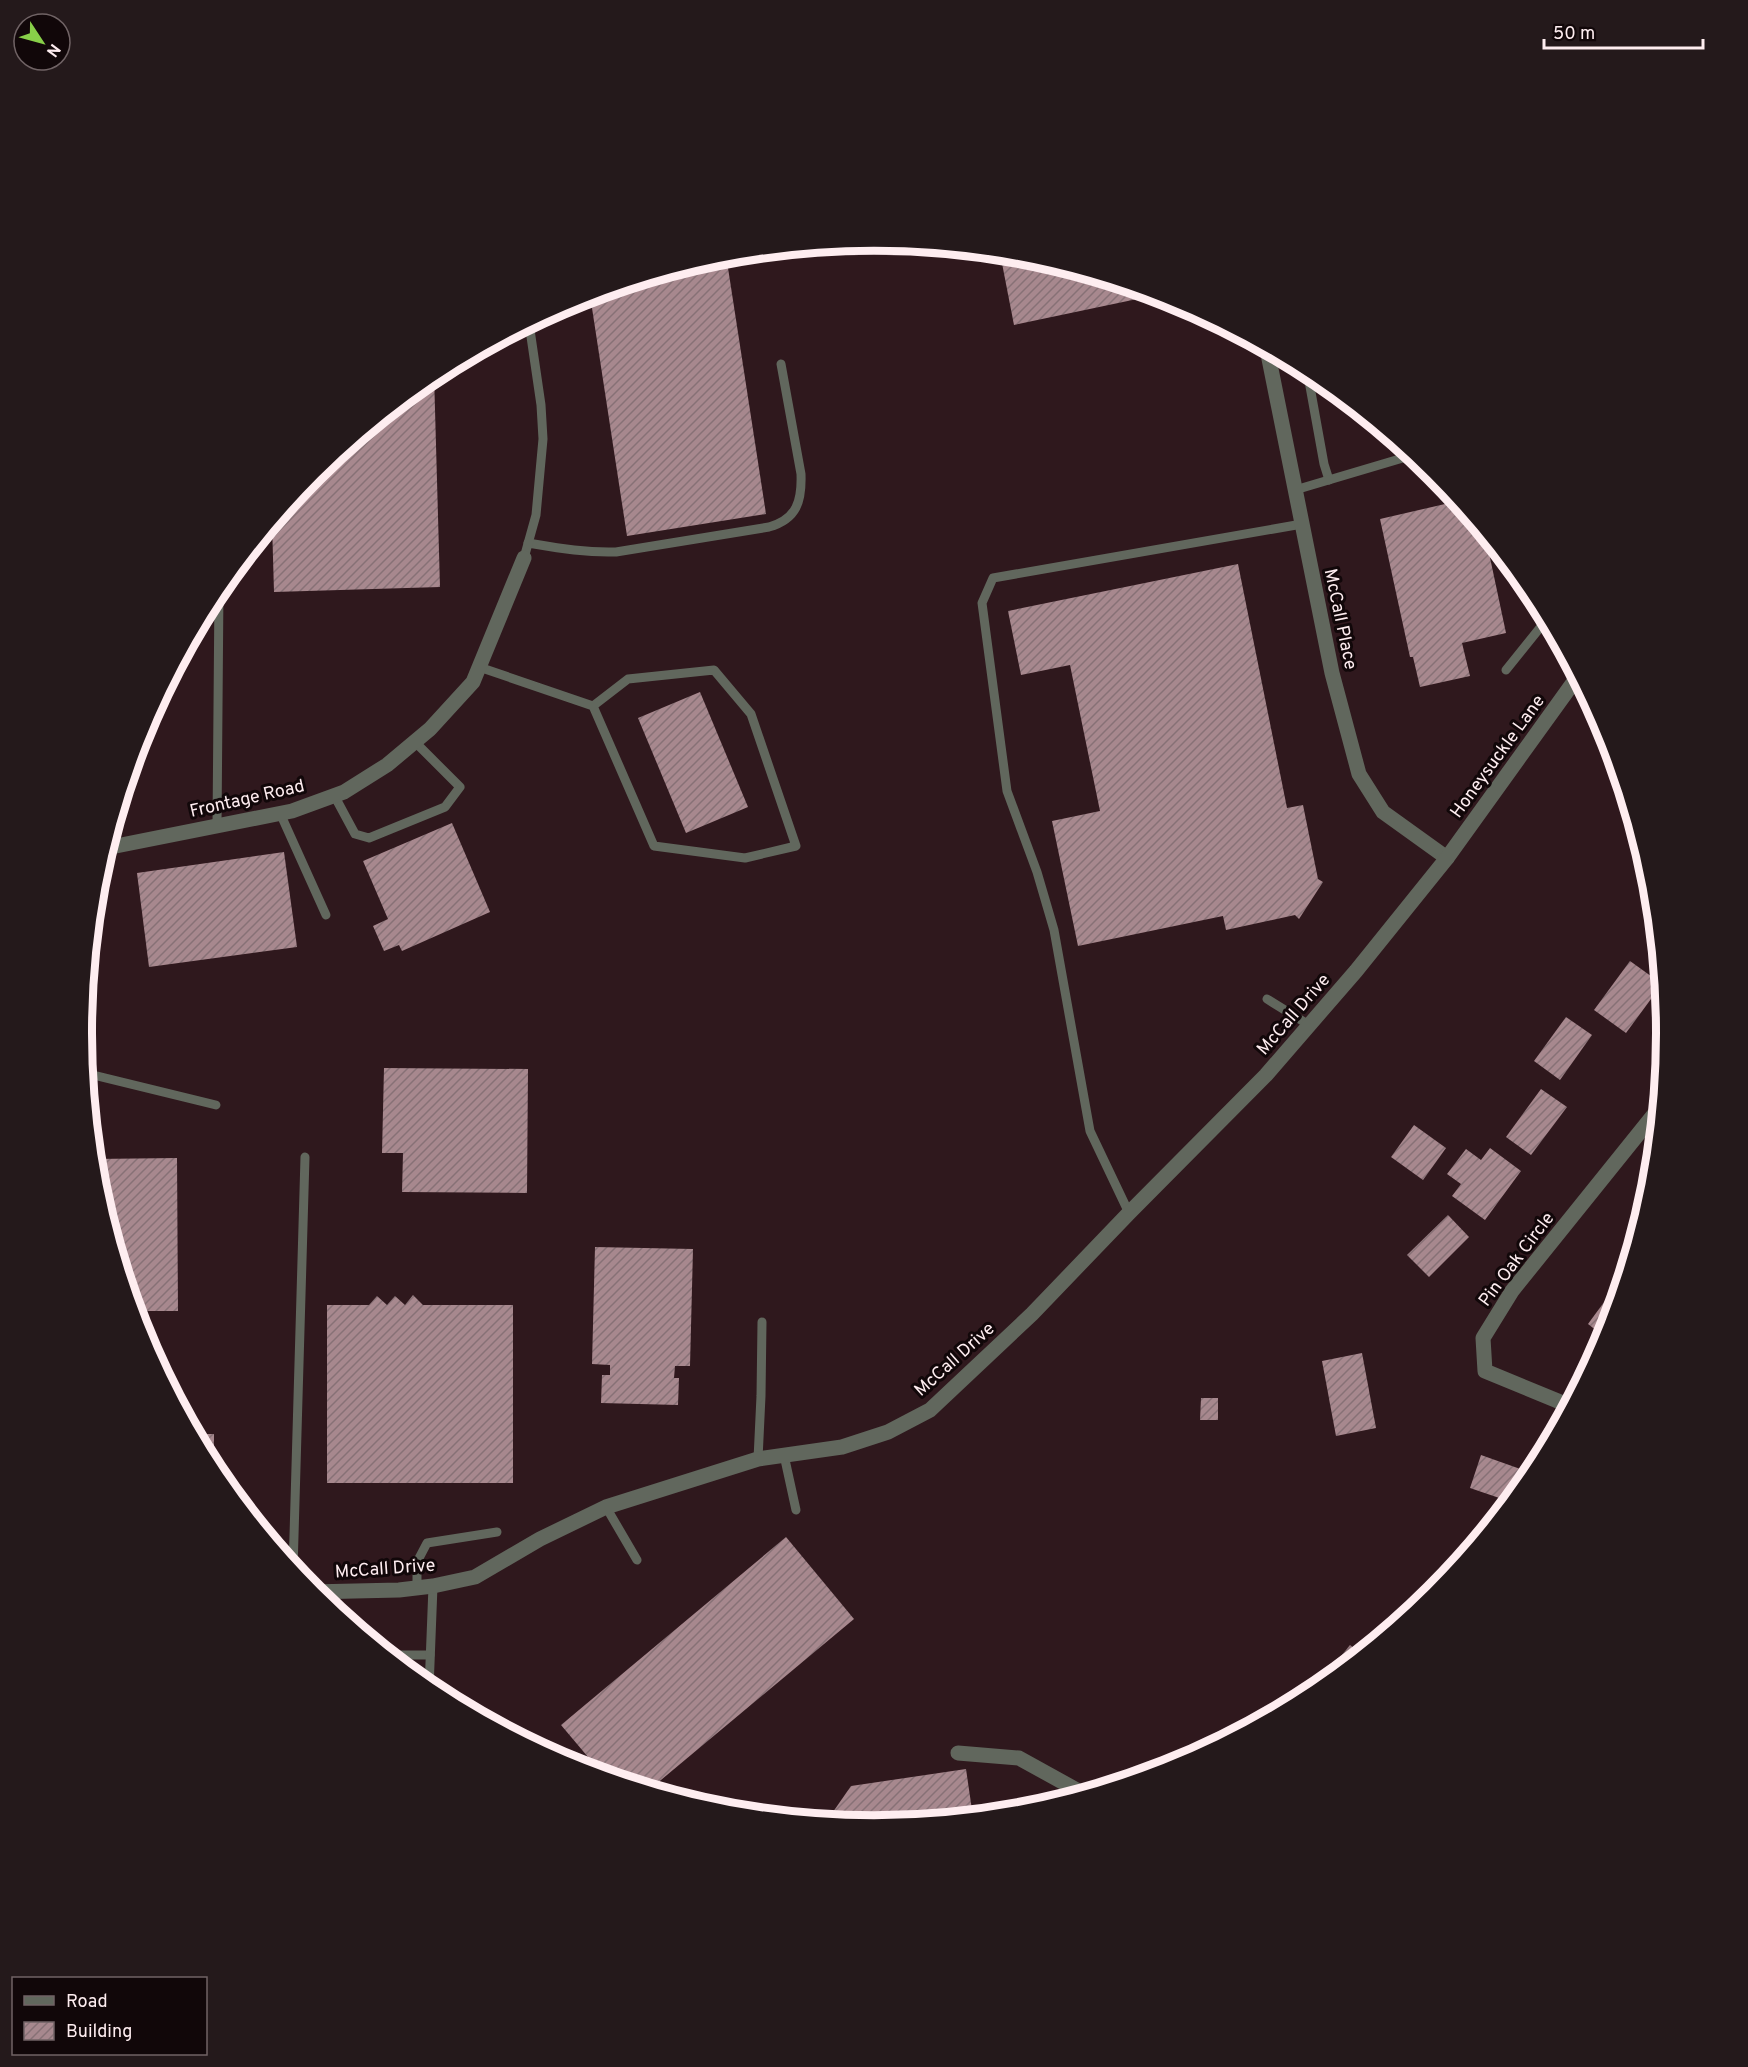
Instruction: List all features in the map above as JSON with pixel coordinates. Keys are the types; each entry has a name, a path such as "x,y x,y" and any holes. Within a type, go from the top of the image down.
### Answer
{"street":[{"name":"McCall Place","path":"1269,358 1332,673 1359,774 1383,812 1447,858"},
{"name":"Frontage Road","path":"115,846 292,811 344,792 387,765 430,729 473,682 526,551"},
{"name":"Honeysuckle Lane","path":"1447,858 1573,682"},
{"name":"McCall Drive","path":"326,1591 417,1588 475,1577 540,1539 606,1507 758,1459 842,1447 888,1432 930,1410 1032,1314 1266,1075 1356,971 1447,858"},
{"name":"Pin Oak Circle","path":"1564,1403 1485,1371 1483,1338 1512,1291 1652,1117"},
{"path":"958,1754 1019,1758 1076,1789"}],"lane":[{"path":"530,331 541,405 543,439 536,515 526,551 616,552 769,528 781,524 796,511 802,486 781,364"},
{"path":"1309,383 1329,480"},
{"path":"1295,490 1404,458"},
{"path":"1129,1213 1090,1131 1054,930 1037,872 1007,791 982,603 993,578 1302,524"},
{"path":"217,826 219,606"},
{"path":"1506,670 1542,626"},
{"path":"479,667 593,705 654,846 745,858 796,846 751,714 714,670 628,679 593,705"},
{"path":"334,795 355,834 369,838 445,807 460,787 415,742"},
{"path":"280,813 326,915"},
{"path":"1267,999 1309,1025"},
{"path":"93,1075 216,1105"},
{"path":"293,1557 305,1157"},
{"path":"758,1459 762,1322"},
{"path":"784,1455 796,1510"},
{"path":"606,1507 637,1560"},
{"path":"417,1588 417,1562 427,1543 497,1532"},
{"path":"429,1677 433,1586"},
{"path":"399,1655 430,1655"}],"building":[{"path":"1002,262 1077,278 1140,298 1014,325"},
{"path":"728,265 766,514 627,536 591,305 671,278"},
{"path":"434,386 440,587 274,592 272,534 321,480 358,445"},
{"path":"1448,503 1488,549 1506,633 1462,643 1470,676 1420,687 1413,657 1410,657 1380,519"},
{"path":"1238,564 1287,808 1303,805 1318,879 1323,882 1299,919 1295,915 1226,930 1223,916 1078,946 1052,821 1100,811 1070,665 1021,675 1008,611"},
{"path":"700,692 748,807 686,833 638,718"},
{"path":"452,823 490,912 402,951 399,945 384,951 373,926 388,919 363,861"},
{"path":"284,852 297,947 149,967 137,873"},
{"path":"1630,961 1655,979 1655,993 1626,1033 1594,1010"},
{"path":"1566,1017 1592,1035 1560,1080 1534,1061"},
{"path":"384,1068 528,1069 527,1193 402,1192 403,1153 382,1153"},
{"path":"1541,1089 1567,1107 1531,1155 1506,1137"},
{"path":"1414,1125 1446,1148 1423,1180 1391,1157"},
{"path":"1490,1148 1521,1171 1485,1220 1452,1196 1461,1184 1447,1174 1466,1149 1481,1160"},
{"path":"177,1158 178,1311 143,1311 118,1236 102,1159"},
{"path":"1448,1215 1469,1237 1429,1277 1407,1255"},
{"path":"595,1247 693,1249 690,1366 675,1366 674,1378 679,1378 678,1405 601,1403 602,1375 610,1375 610,1365 592,1364"},
{"path":"1613,1289 1598,1331 1588,1324"},
{"path":"413,1295 423,1305 513,1305 513,1483 327,1483 327,1305 369,1305 377,1296 387,1305 395,1296 405,1305"},
{"path":"1362,1353 1376,1428 1336,1436 1322,1361"},
{"path":"1201,1398 1218,1398 1218,1420 1200,1420"},
{"path":"202,1434 214,1434 214,1454"},
{"path":"1481,1455 1524,1470 1503,1499 1470,1488"},
{"path":"786,1537 854,1619 656,1784 593,1763 561,1725"},
{"path":"1350,1645 1356,1650 1350,1654 1332,1667"},
{"path":"966,1769 972,1809 874,1816 831,1814 851,1786"}]}
